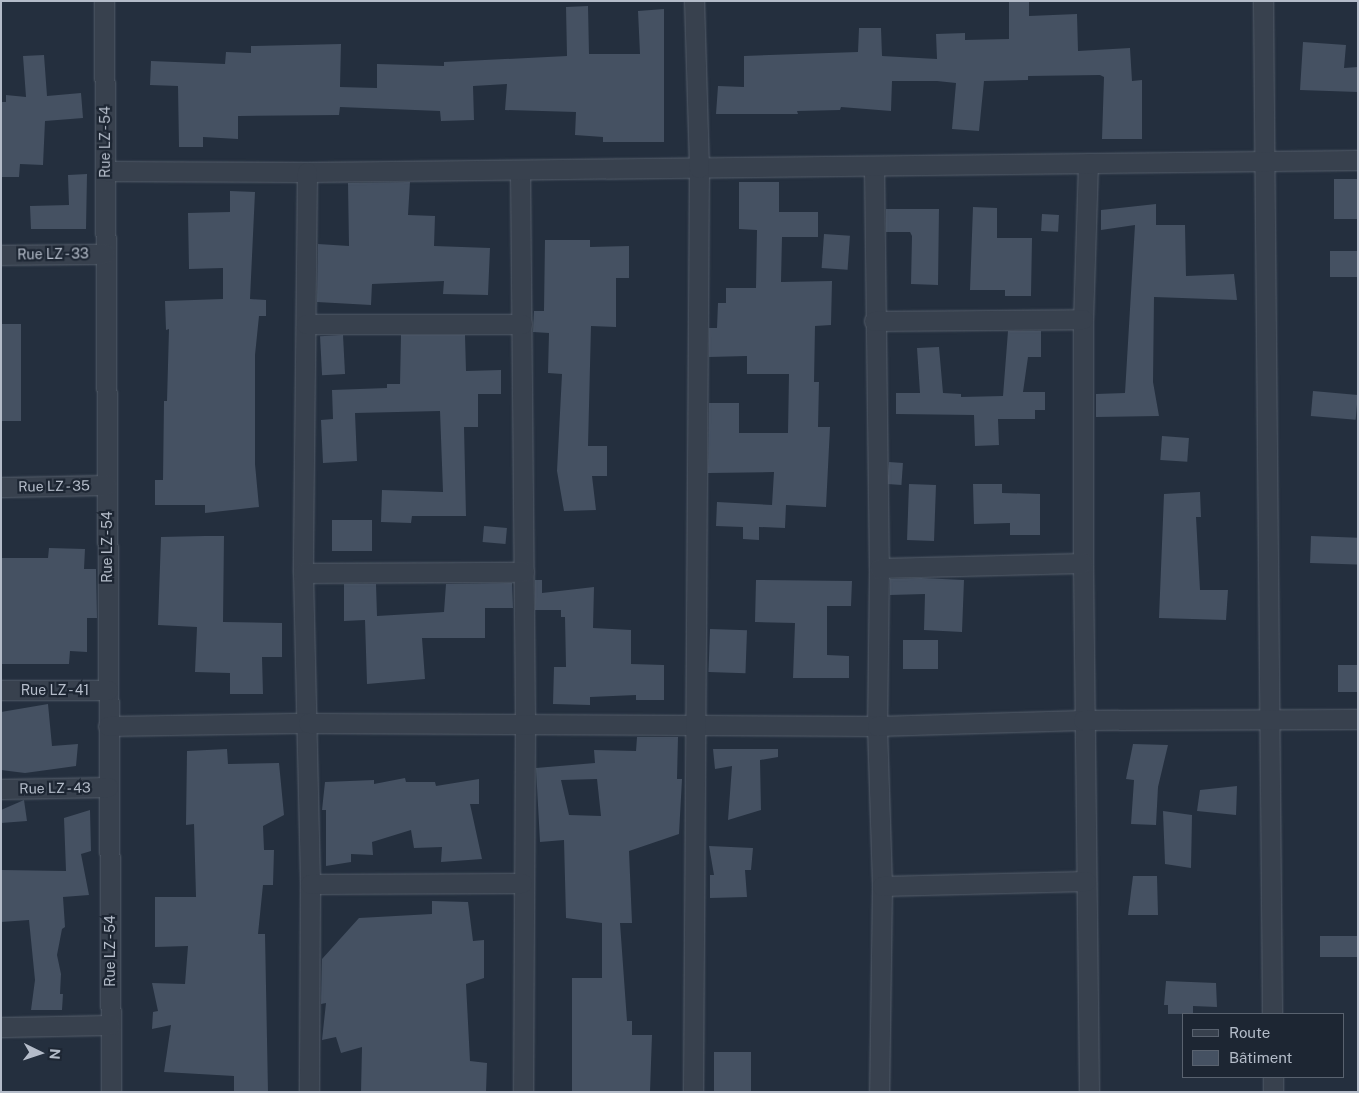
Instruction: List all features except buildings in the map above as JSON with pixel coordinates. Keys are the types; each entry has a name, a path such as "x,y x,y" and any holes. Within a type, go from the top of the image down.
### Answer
{"street":[{"name":"Rue LZ - 54","path":"104,1 110,1092"},
{"path":"693,1092 699,168 694,1"},
{"path":"1263,1 1272,1013"},
{"path":"105,171 307,172 1358,160"},
{"path":"1088,162 1083,319 1083,720 1090,1092"},
{"path":"874,167 874,322 879,568 877,726 882,886 879,1092"},
{"path":"520,170 525,724 522,883 523,1092"},
{"path":"307,172 303,573 308,723 310,884 309,1092"},
{"name":"Rue LZ - 33","path":"1,255 105,254"},
{"path":"874,322 1083,319"},
{"path":"306,324 522,324"},
{"name":"Rue LZ - 35","path":"1,486 107,485"},
{"path":"879,568 1083,563"},
{"path":"303,573 524,572"},
{"name":"Rue LZ - 41","path":"1,690 108,690"},
{"path":"108,726 308,723 695,727 877,726 1083,720 1358,719"},
{"name":"Rue LZ - 43","path":"1,789 108,788"},
{"path":"882,886 1086,881"},
{"path":"310,884 522,883"},
{"path":"1,1027 110,1026"},
{"path":"1272,1078 1273,1092"}]}
